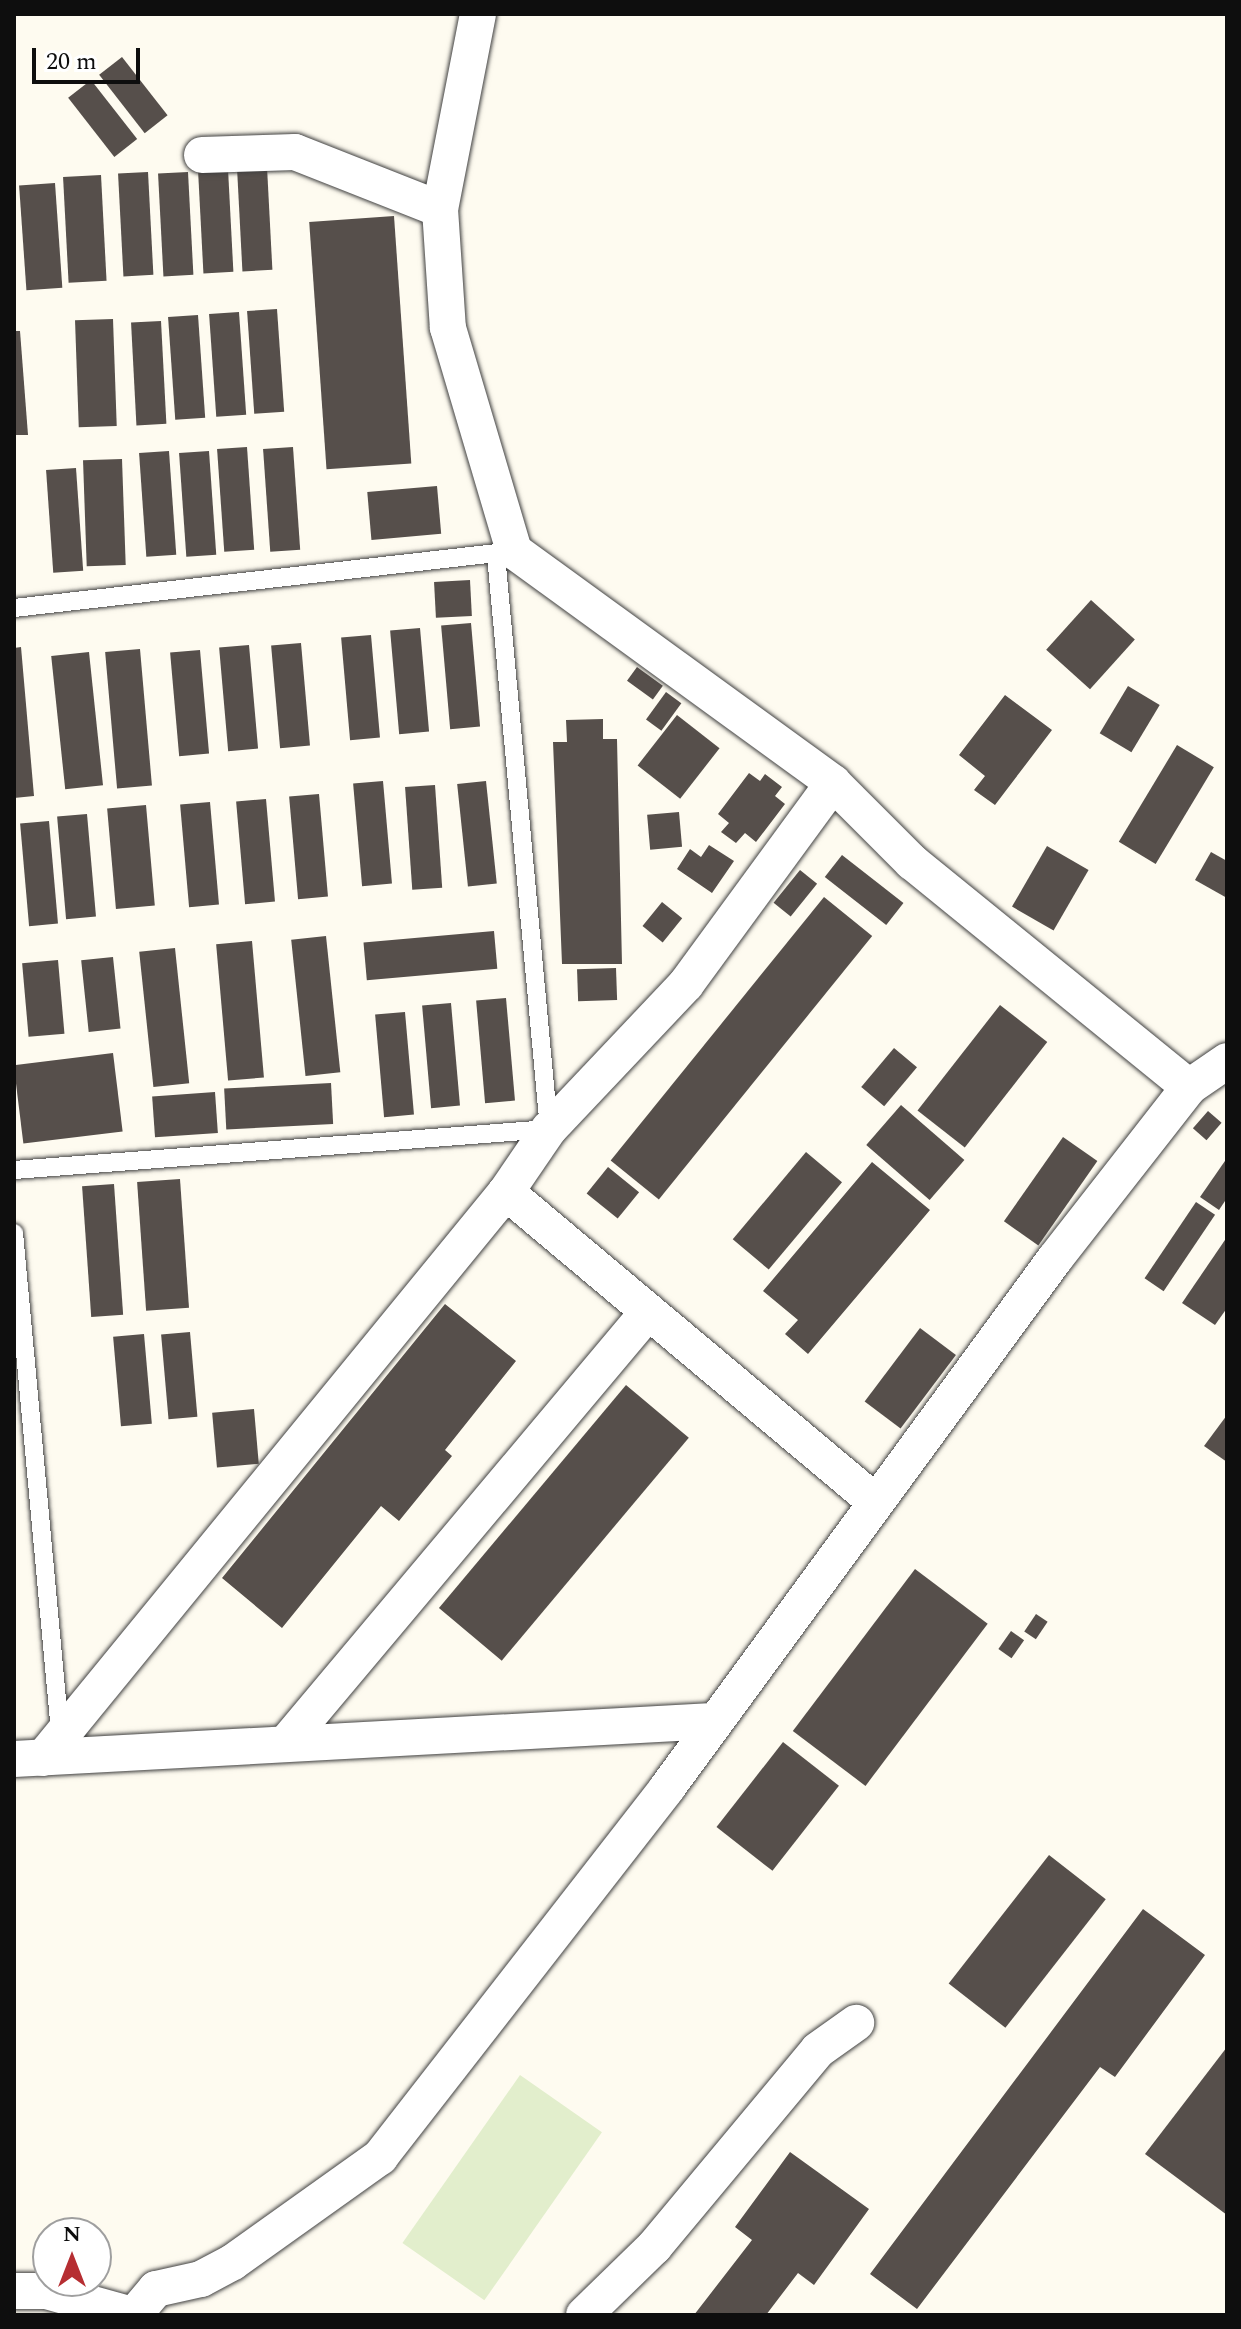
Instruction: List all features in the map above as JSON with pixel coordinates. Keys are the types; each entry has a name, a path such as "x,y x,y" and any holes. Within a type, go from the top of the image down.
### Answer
{"street":[{"path":"478,14 440,209 448,328 505,553 833,783 912,862 1189,1087"},
{"path":"202,155 295,152 440,209"},
{"path":"39,1751 506,1192 549,1129 686,984 833,783"},
{"path":"14,2291 46,2291 133,2315 156,2289 201,2279 233,2262 380,2157 713,1721 1189,1087 1227,1061"},
{"path":"506,1192 875,1502"},
{"path":"286,1743 648,1312"},
{"path":"39,1751 286,1743 713,1721"},
{"path":"584,2315 654,2247 818,2050 856,2023"}],"lane":[{"path":"14,608 505,553 549,1129 14,1170"},
{"path":"14,1233 39,1751"}],"green space":[{"path":"520,2075 602,2132 484,2300 402,2243"}],"building":[{"path":"122,57 168,115 145,133 99,75"},
{"path":"91,80 137,139 114,157 68,98"},
{"path":"267,167 272,270 242,271 237,169"},
{"path":"228,169 233,272 203,273 198,171"},
{"path":"148,172 153,275 123,276 118,174"},
{"path":"188,172 193,275 163,276 158,174"},
{"path":"101,175 107,281 69,283 63,177"},
{"path":"55,183 62,288 26,290 19,186"},
{"path":"394,216 411,463 327,469 309,222"},
{"path":"277,309 284,412 254,414 247,311"},
{"path":"239,312 246,415 216,417 209,314"},
{"path":"198,315 205,418 175,420 168,317"},
{"path":"113,319 117,426 79,427 75,320"},
{"path":"161,321 166,424 136,425 131,323"},
{"path":"14,331 20,331 28,435 14,435"},
{"path":"247,447 254,550 224,552 217,449"},
{"path":"293,447 300,550 270,552 263,449"},
{"path":"169,451 176,555 146,557 139,453"},
{"path":"209,451 216,555 186,557 179,453"},
{"path":"122,459 126,565 87,566 83,460"},
{"path":"76,468 83,571 53,573 46,470"},
{"path":"437,486 441,534 371,540 367,492"},
{"path":"470,580 472,616 436,618 434,582"},
{"path":"1091,600 1135,639 1090,689 1046,650"},
{"path":"471,623 480,727 450,729 441,626"},
{"path":"420,628 429,732 399,734 390,631"},
{"path":"371,635 380,738 350,740 341,638"},
{"path":"301,643 310,746 280,748 271,646"},
{"path":"249,645 258,749 228,751 219,648"},
{"path":"21,647 34,796 14,798 14,648"},
{"path":"140,649 152,785 117,789 105,652"},
{"path":"200,650 209,754 179,756 170,653"},
{"path":"89,652 103,785 65,789 51,656"},
{"path":"637,667 663,686 653,700 627,681"},
{"path":"1128,686 1160,705 1131,752 1100,733"},
{"path":"666,692 681,703 661,731 646,720"},
{"path":"1005,695 1052,730 995,805 974,790 985,776 959,755"},
{"path":"677,715 720,748 680,799 638,765"},
{"path":"603,719 603,739 617,739 622,964 562,964 553,742 567,742 566,720"},
{"path":"1177,745 1214,767 1156,864 1119,842"},
{"path":"749,773 760,781 765,774 782,787 775,796 785,804 756,842 745,833 736,843 721,832 729,823 718,814"},
{"path":"383,781 392,884 362,886 353,784"},
{"path":"486,781 497,883 468,886 457,784"},
{"path":"435,785 442,888 412,890 405,787"},
{"path":"319,794 328,897 298,899 289,797"},
{"path":"266,799 275,902 245,904 236,802"},
{"path":"210,802 219,905 189,907 180,805"},
{"path":"146,805 155,906 116,909 107,808"},
{"path":"679,812 682,847 650,850 647,815"},
{"path":"87,814 96,917 66,919 57,817"},
{"path":"49,821 58,924 29,926 20,824"},
{"path":"709,845 734,861 712,893 677,869 690,849 701,857"},
{"path":"1047,846 1089,870 1054,931 1012,907"},
{"path":"1211,852 1227,861 1227,898 1195,880"},
{"path":"842,855 903,903 886,925 825,877"},
{"path":"800,870 817,884 791,916 774,903"},
{"path":"824,897 872,936 659,1199 611,1160"},
{"path":"662,902 682,918 663,942 642,926"},
{"path":"494,931 497,969 367,980 363,942"},
{"path":"326,936 340,1072 306,1076 291,940"},
{"path":"252,941 264,1077 228,1081 216,944"},
{"path":"175,948 189,1083 153,1087 139,952"},
{"path":"113,957 121,1029 89,1032 81,960"},
{"path":"58,960 64,1034 29,1037 22,963"},
{"path":"616,968 617,1000 578,1001 577,969"},
{"path":"506,998 515,1101 485,1103 476,1001"},
{"path":"451,1003 460,1106 431,1108 422,1006"},
{"path":"1000,1005 1047,1042 965,1148 918,1111"},
{"path":"405,1012 414,1115 384,1117 375,1015"},
{"path":"894,1048 917,1067 884,1106 861,1087"},
{"path":"113,1053 123,1131 23,1144 14,1065"},
{"path":"331,1083 333,1124 226,1130 224,1089"},
{"path":"215,1092 218,1133 155,1137 152,1096"},
{"path":"901,1105 964,1160 930,1200 866,1145"},
{"path":"1208,1111 1222,1123 1206,1140 1193,1128"},
{"path":"1063,1137 1097,1161 1038,1245 1004,1221"},
{"path":"806,1152 842,1182 769,1270 733,1239"},
{"path":"1227,1158 1227,1198 1219,1210 1200,1197"},
{"path":"872,1162 930,1210 808,1354 785,1334 798,1320 763,1291"},
{"path":"608,1167 639,1192 618,1219 587,1193"},
{"path":"180,1179 189,1308 146,1311 137,1182"},
{"path":"114,1184 123,1315 91,1317 82,1186"},
{"path":"1196,1202 1215,1215 1164,1291 1145,1278"},
{"path":"1227,1237 1227,1308 1215,1325 1182,1303"},
{"path":"445,1304 516,1361 445,1450 452,1456 399,1521 381,1506 282,1628 222,1578"},
{"path":"920,1328 956,1355 901,1429 865,1401"},
{"path":"190,1332 197,1417 169,1419 161,1335"},
{"path":"144,1334 152,1424 121,1426 113,1337"},
{"path":"626,1385 689,1438 502,1661 439,1608"},
{"path":"254,1409 259,1464 217,1467 212,1413"},
{"path":"1227,1415 1227,1462 1204,1446"},
{"path":"915,1569 988,1624 866,1786 793,1731"},
{"path":"1036,1614 1048,1622 1036,1639 1024,1631"},
{"path":"1011,1631 1024,1640 1011,1658 998,1649"},
{"path":"783,1742 839,1786 772,1871 717,1827"},
{"path":"1049,1855 1106,1899 1005,2028 949,1983"},
{"path":"1143,1909 1205,1955 1115,2077 1100,2067 917,2309 870,2274"},
{"path":"1227,2047 1227,2215 1145,2154"},
{"path":"790,2152 869,2209 814,2285 798,2273 766,2315 694,2315 752,2240 735,2227"}]}
